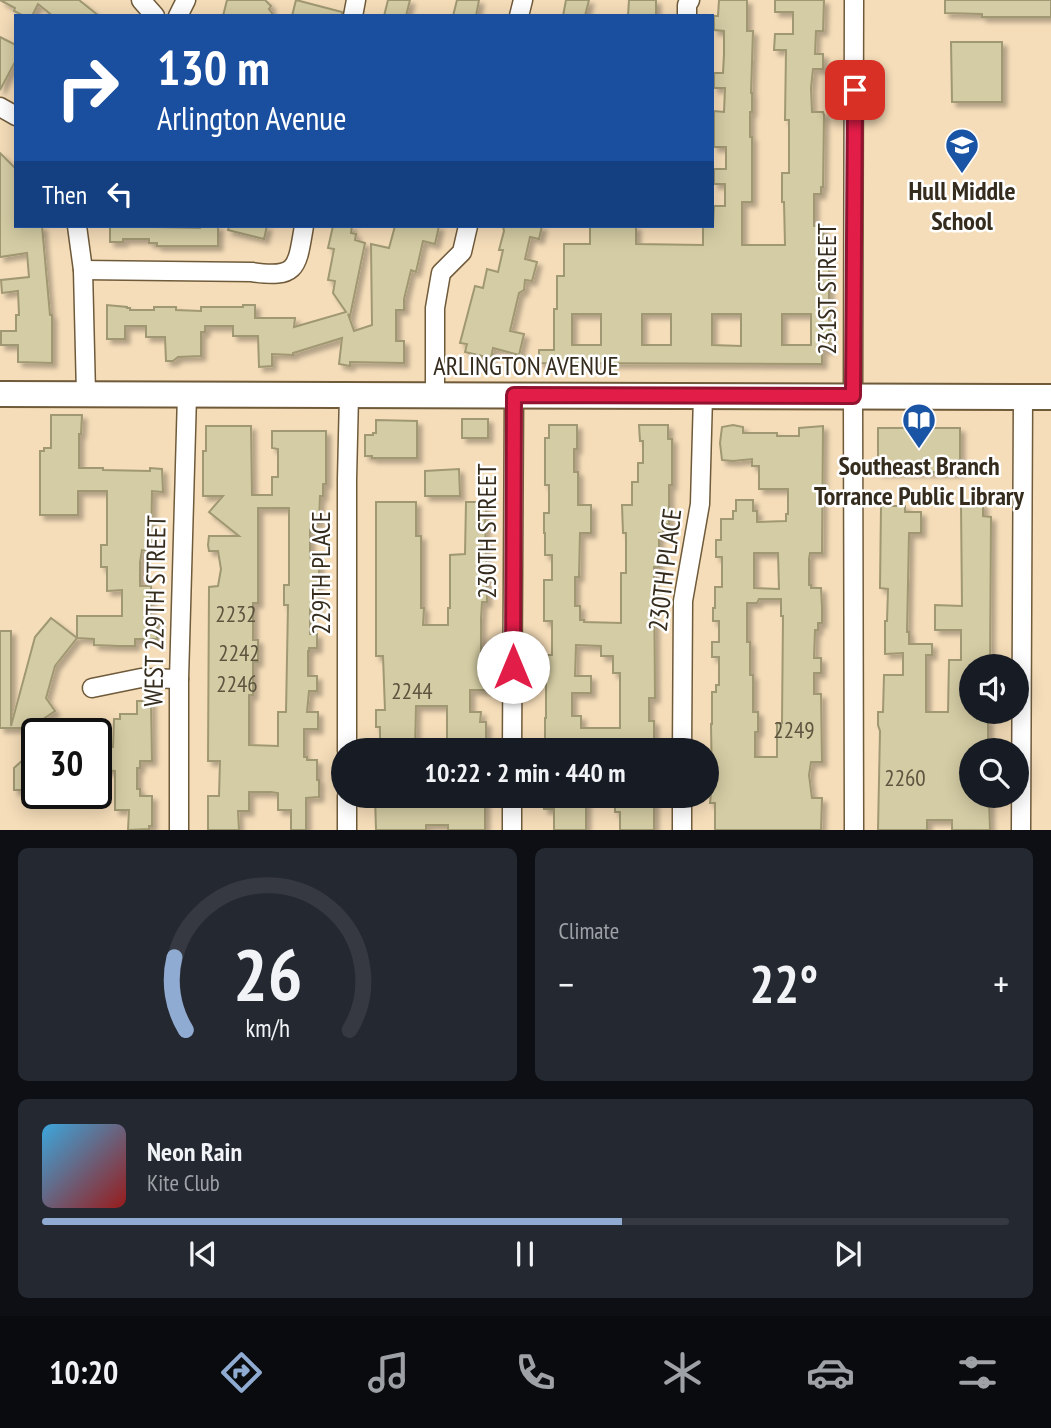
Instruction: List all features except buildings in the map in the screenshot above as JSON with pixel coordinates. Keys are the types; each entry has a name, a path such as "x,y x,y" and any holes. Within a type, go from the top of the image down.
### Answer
{"main road":[{"name":"ARLINGTON AVENUE","path":"0,394 1051,397"}],"street":[{"path":"141,0 153,14"},
{"name":"231ST STREET","path":"854,830 855,0"},
{"path":"77,228 83,270 86,394"},
{"path":"83,270 280,274 293,267 300,250 304,228"},
{"path":"435,395 435,308 441,273 461,252 467,228"},
{"name":"WEST 229TH STREET","path":"179,830 179,679 187,395"},
{"name":"229TH PLACE","path":"347,738 349,395"},
{"name":"230TH STREET","path":"512,738 514,395"},
{"name":"230TH PLACE","path":"682,738 683,601 700,503 702,396"},
{"path":"1021,830 1024,397"},
{"path":"92,688 141,678 179,679"},
{"path":"347,808 347,830"},
{"path":"512,808 512,830"},
{"path":"682,808 682,830"}],"place":[{"name":"Hull Middle School","path":"962,175"},
{"name":"Southeast Branch Torrance Public Library","path":"919,450"}],"route":[{"path":"513,667 514,395 853,396 855,90"}]}
